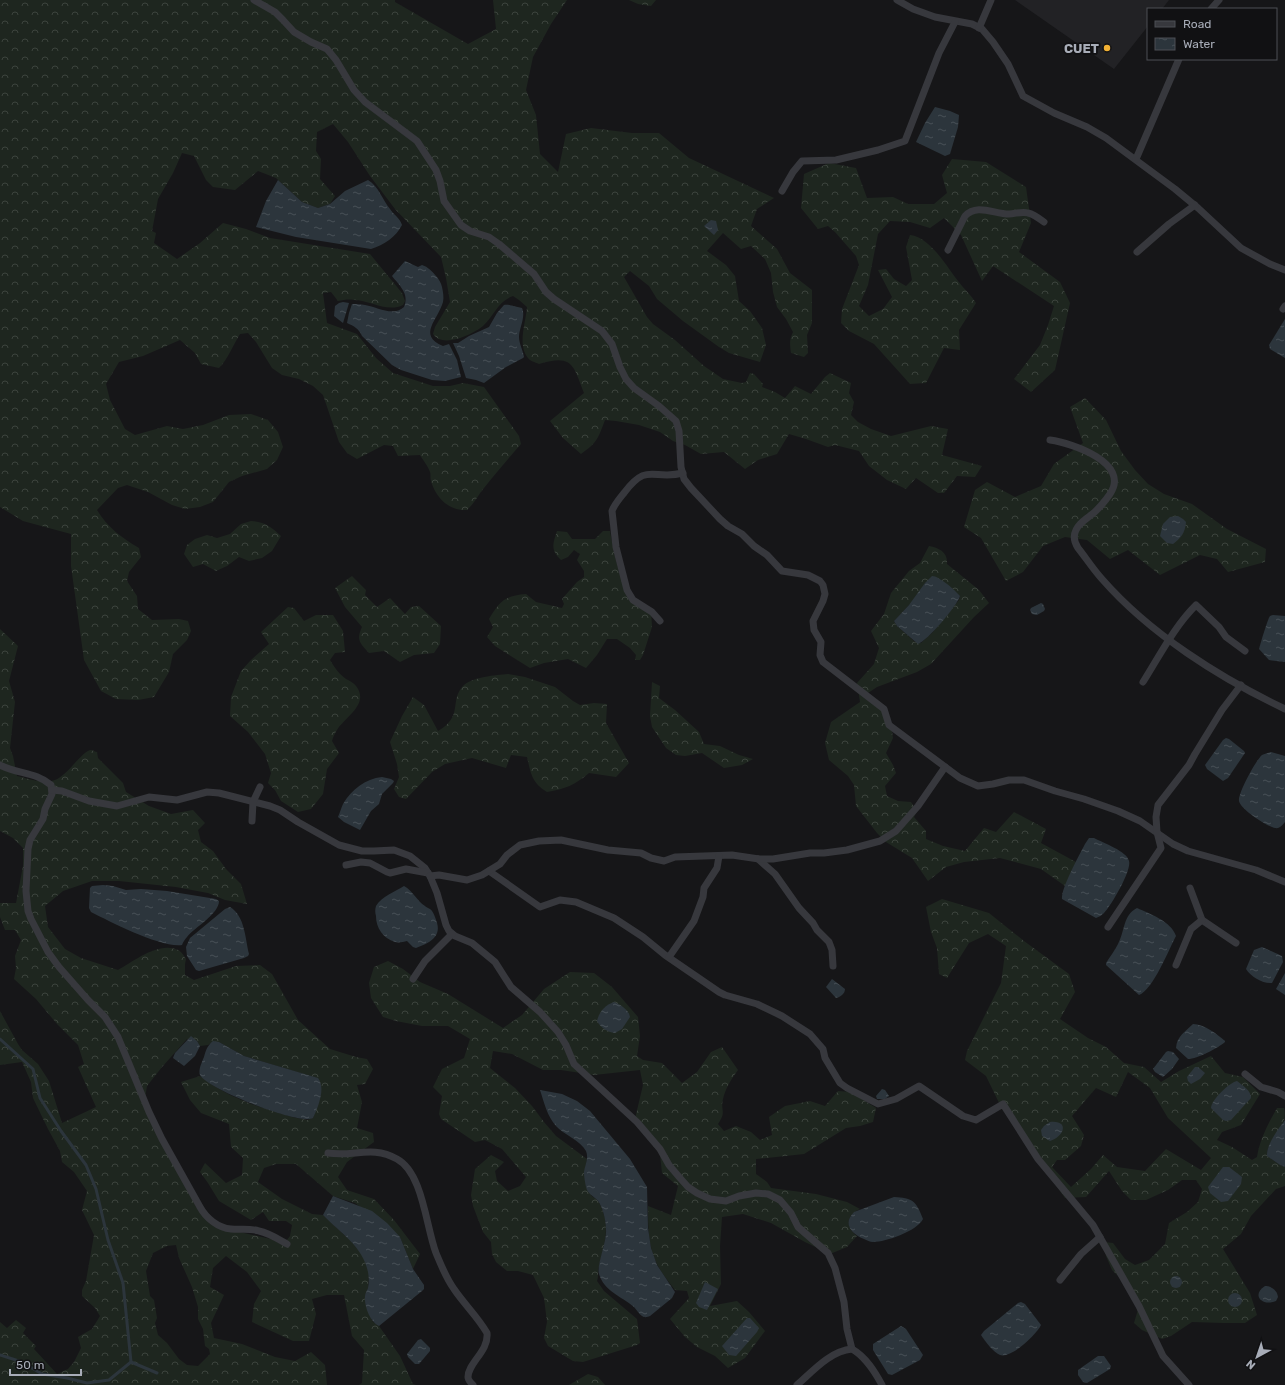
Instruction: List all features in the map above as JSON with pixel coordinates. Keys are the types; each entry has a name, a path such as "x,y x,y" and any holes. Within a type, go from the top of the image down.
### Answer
{"street":[{"path":"254,0 275,12 294,32 327,49 336,60 354,90 365,102 417,141 436,170 444,201 461,225 470,231 490,237 534,274 544,289 554,299 602,331 612,344 626,379 634,388 659,406 676,421 679,431 680,461 684,479 691,488 724,523 742,534 754,546 767,555 782,571 808,575 820,581 823,585 825,594 813,621 814,630 821,642 820,654 823,662 884,709 889,725 960,778 978,786 1009,780 1024,780 1118,811 1140,821 1173,844 1188,851 1256,870 1285,882"},
{"path":"897,0 913,9 935,17 972,24 979,28 993,42 1008,64 1023,96 1054,113 1087,127 1106,138 1176,189 1241,248 1270,264 1285,270"},
{"path":"979,28 991,0"},
{"path":"1212,8 1219,0"},
{"path":"782,191 793,172 802,161 836,160 878,150 905,141 939,52 955,22"},
{"path":"1136,159 1179,60"},
{"path":"1137,252 1169,224 1195,205"},
{"path":"948,250 965,216 969,212 975,210 981,209 1009,214 1028,212 1044,222"},
{"path":"1050,440 1069,444 1095,456 1109,466 1112,471 1114,477 1113,488 1109,496 1093,514 1081,523 1074,535 1075,544 1102,579 1144,620 1168,639 1202,663 1285,709"},
{"path":"660,621 652,612 633,600 627,590 616,547 612,511 625,492 640,476 650,474 683,474"},
{"path":"1143,682 1164,650 1168,639 1186,615 1196,605 1219,627 1226,637 1245,651"},
{"path":"1108,927 1161,848 1157,832 1156,816 1158,805 1189,765 1222,710 1241,685"},
{"path":"0,765 12,771 38,777 51,785 52,794 42,819 30,840 28,849 26,900 31,919 48,952 59,967 113,1028 162,1139 203,1213 212,1221 225,1228 258,1230 268,1233 287,1244"},
{"path":"346,865 361,862 370,863 387,872 406,869 467,880 482,875 500,864 507,855 520,845 539,841 561,840 608,850 641,853 651,858 664,861 675,857 732,855 758,859 773,859 810,853 836,852 880,841 896,831 918,806 945,767"},
{"path":"252,821 252,802 260,787"},
{"path":"52,790 62,791 89,801 112,805 123,804 149,797 182,799 207,792 219,793 280,810 339,845 362,851 394,850 410,856 417,861 429,874 437,893 447,928 452,934 472,943 495,962 511,987 534,1007 558,1032 566,1045 574,1064 637,1122 660,1149 669,1165 688,1187 710,1199 726,1201 739,1196 756,1193 768,1194 780,1200 791,1213 798,1227 828,1253 835,1268 844,1302 847,1329 852,1349 862,1356 876,1374 882,1385"},
{"path":"669,957 694,921 703,897 704,888 717,868 719,856"},
{"path":"758,859 775,874 799,908 829,942 832,950 833,966"},
{"path":"489,871 540,907 560,900 576,902 614,918 724,995 757,1004 782,1016 810,1034 823,1049 825,1058 840,1083 878,1104 896,1099 919,1086 963,1116 976,1120 1003,1104 1038,1160 1093,1225 1139,1306 1163,1356 1189,1385"},
{"path":"1190,888 1202,920 1236,943"},
{"path":"1176,965 1191,929 1202,920"},
{"path":"413,979 425,961 452,934"},
{"path":"1245,1074 1262,1087 1285,1096"},
{"path":"328,1153 337,1155 365,1151 377,1152 399,1160 406,1166 417,1186 436,1253 446,1275 453,1289 487,1333 488,1339 486,1344 468,1377 469,1381 473,1385"},
{"path":"1060,1280 1081,1254 1100,1237"},
{"path":"797,1385 811,1372 835,1354 852,1349"}],"shaded area":[{"name":"CUET","path":"1015,0 1169,0 1163,8 1147,8 1147,27 1114,69"}],"green space":[{"path":"0,0 395,0 395,2 468,44 496,29 493,0 567,0 551,24 533,57 526,90 536,115 540,154 558,172 566,134 591,128 632,133 659,133 689,158 774,198 757,209 751,226 777,249 790,273 812,290 812,323 807,335 808,353 804,357 791,353 790,340 793,332 777,307 773,292 771,273 765,259 751,246 741,249 723,233 707,251 726,265 735,276 739,301 750,311 762,328 766,345 760,362 729,353 719,347 683,321 657,299 649,286 630,271 624,277 647,317 653,324 675,340 704,366 723,379 742,383 746,382 750,373 754,374 763,384 762,387 785,398 795,386 811,394 830,373 851,383 849,393 854,402 851,415 858,422 871,429 891,436 931,426 948,429 942,455 982,466 975,477 957,476 944,493 938,493 916,478 906,489 887,480 869,466 859,451 835,445 828,447 789,434 777,454 758,460 745,469 724,452 701,454 685,445 673,441 660,432 639,425 605,420 597,439 581,454 563,438 550,421 584,393 577,375 570,364 565,361 550,361 539,364 528,358 523,347 523,333 527,307 519,300 513,296 503,302 483,326 458,339 444,340 433,334 435,327 450,302 441,257 395,209 370,176 348,142 333,124 317,132 316,151 321,159 320,179 335,196 330,204 318,208 302,202 276,178 258,171 235,190 213,187 206,180 194,156 182,153 173,173 158,199 152,231 156,233 154,243 177,259 200,243 223,223 246,229 270,238 370,254 402,293 405,301 403,305 391,308 360,301 338,301 331,292 323,293 327,323 357,334 376,358 393,373 433,386 450,386 463,383 484,387 519,436 521,444 469,508 467,510 460,510 449,506 436,493 427,465 420,455 398,456 393,446 384,445 357,459 347,453 339,442 323,395 313,386 299,379 282,375 272,368 256,342 248,333 240,334 228,356 219,368 201,364 195,353 180,340 143,356 119,362 106,384 110,400 125,429 135,435 167,426 183,429 203,425 229,415 251,414 268,420 278,432 283,447 277,460 267,469 242,476 229,482 213,502 200,507 185,509 172,505 148,492 127,485 118,488 97,510 105,522 115,532 139,548 141,557 129,572 127,581 137,596 138,609 152,620 179,619 188,621 191,631 187,640 173,654 169,672 154,697 138,700 116,699 101,691 84,660 71,566 71,534 23,521 0,507"},
{"path":"629,0 656,0 651,6 638,4"},
{"path":"952,159 986,162 1026,187 1031,223 1019,252 1060,282 1070,303 1055,370 1031,392 1014,379 1040,345 1054,306 993,266 982,281 961,235 944,218 930,228 910,222 890,221 878,234 868,285 859,306 869,316 883,309 892,297 878,270 886,269 894,279 906,286 912,280 906,247 910,235 924,241 931,247 976,303 959,330 960,350 944,348 926,383 910,384 874,344 849,331 841,323 842,309 859,265 856,256 828,226 818,229 801,208 804,174 829,163 856,168 867,198 893,197 908,204 934,204 947,193 942,175"},
{"path":"1085,398 1106,420 1121,451 1148,484 1164,494 1192,504 1227,529 1266,549 1265,562 1228,572 1217,559 1200,555 1160,575 1128,550 1110,559 1087,540 1065,537 1043,546 1023,572 1006,581 981,538 964,527 975,490 987,482 1015,497 1041,486 1054,464 1083,443 1070,407"},
{"path":"251,521 260,522 268,526 281,536 272,551 262,558 249,561 239,557 227,566 216,571 203,564 193,567 184,554 187,545 195,539 207,535 217,538 230,534 241,524"},
{"path":"557,531 567,532 572,539 595,539 603,531 610,531 617,564 626,588 631,595 651,610 652,627 640,660 635,660 636,655 630,648 617,639 607,639 597,655 586,668 568,659 544,663 530,668 495,646 487,637 493,627 489,619 503,600 512,596 526,594 536,602 562,608 564,604 562,599 577,582 584,577 584,571 577,560 580,554 574,550 568,557 561,560 555,553 553,546"},
{"path":"929,546 939,549 946,556 947,564 979,590 989,603 974,617 931,664 917,672 877,687 868,693 890,718 893,738 886,753 896,773 885,786 887,796 898,801 911,802 917,811 914,817 926,831 926,839 943,846 965,851 984,828 996,832 1014,812 1046,829 1041,843 1076,862 1065,886 1041,869 1000,858 964,862 946,867 928,881 912,858 886,842 877,833 856,806 854,785 848,776 829,760 825,743 831,722 860,702 857,683 874,664 879,648 871,631 884,614 891,593 909,571 920,563","holes":["940,579 960,596 959,600 933,632 921,643 915,642 897,626 894,621 909,605"]},
{"path":"352,576 366,590 365,595 377,607 390,598 405,614 411,607 419,606 441,626 440,644 434,653 414,655 400,662 384,651 369,653 363,647 359,638 362,627 345,607 335,588"},
{"path":"288,607 294,608 304,621 316,615 333,615 343,631 345,652 335,653 330,660 341,675 352,682 360,693 360,699 355,710 336,731 333,738 332,741 339,753 327,769 323,794 311,809 298,812 281,801 275,790 268,783 271,773 265,754 248,732 230,716 231,697 241,671 269,644 261,632"},
{"path":"0,629 18,646 9,681 15,702 10,748 17,776 40,781 55,780 65,774 79,758 88,751 91,750 97,752 98,758 123,783 126,792 149,806 171,814 193,810 205,823 198,830 201,842 213,851 226,869 241,884 247,904 225,900 208,893 176,887 119,881 92,881 63,891 45,906 48,927 65,949 81,958 118,970 147,953 163,948 171,948 179,951 186,959 185,975 194,980 236,966 260,965 272,974 298,1020 330,1049 367,1059 373,1069 365,1084 357,1085 362,1102 357,1128 373,1133 374,1142 347,1162 338,1177 347,1190 374,1199 394,1220 420,1254 413,1269 400,1237 355,1203 333,1196 296,1164 276,1164 264,1168 258,1182 282,1199 312,1214 323,1215 356,1246 365,1259 369,1274 368,1288 365,1296 371,1318 373,1322 379,1326 400,1356 413,1384 416,1385 359,1385 362,1383 364,1350 352,1336 344,1295 327,1295 312,1299 316,1314 309,1341 293,1341 252,1322 254,1304 261,1291 247,1272 226,1256 213,1268 210,1287 224,1295 211,1323 214,1338 242,1344 275,1357 295,1361 311,1352 325,1365 327,1385 0,1385 0,1322 7,1328 16,1320 26,1328 23,1333 36,1346 34,1349 57,1374 68,1369 74,1362 81,1348 78,1337 92,1329 100,1316 95,1308 82,1296 94,1235 82,1210 87,1191 74,1172 62,1162 60,1151 33,1098 31,1082 22,1062 0,1065 0,1011 22,1050 38,1064 49,1081 62,1123 96,1107 78,1067 84,1064 78,1045 57,1024 36,999 14,979 16,968 15,956 21,940 15,930 5,930 0,917 0,903 16,903 23,866 23,848 13,838 0,831","holes":["187,1039 197,1041 200,1046 208,1045 213,1042 219,1042 244,1056 317,1078 320,1082 321,1091 319,1102 313,1118 307,1120 292,1117 251,1104 230,1095 200,1076 181,1082 190,1100 201,1113 229,1124 231,1147 243,1158 242,1175 226,1183 205,1163 200,1172 219,1201 251,1220 263,1212 269,1221 286,1221 292,1225 290,1236 283,1245 271,1239 210,1224 196,1207 145,1098 147,1086","176,1245 179,1258 192,1287 198,1307 198,1319 203,1329 205,1346 209,1349 210,1354 198,1366 187,1365 179,1359 167,1343 158,1335 155,1323 157,1318 154,1300 150,1296 146,1271 153,1253 167,1246"]},
{"path":"508,674 525,677 555,687 580,705 594,703 607,704 606,723 629,763 616,777 589,773 570,786 547,792 538,785 532,777 527,757 511,755 506,768 472,758 445,764 432,772 406,799 399,797 394,789 399,777 397,764 390,742 413,697 424,705 438,731 451,720 454,714 457,697 463,686 472,680"},
{"path":"652,682 660,686 659,698 675,710 699,732 704,744 720,746 739,755 753,759 742,765 724,768 702,753 685,756 676,755 666,748 652,727 650,716"},
{"path":"942,899 989,913 1069,974 1075,992 1060,1019 1088,1038 1106,1047 1124,1063 1144,1067 1161,1082 1179,1071 1211,1056 1225,1073 1243,1077 1260,1094 1241,1125 1222,1132 1217,1140 1232,1147 1252,1160 1257,1157 1262,1138 1277,1108 1284,1108 1284,1121 1271,1142 1267,1151 1267,1156 1285,1167 1285,1186 1276,1189 1251,1216 1241,1234 1223,1249 1250,1293 1257,1315 1245,1323 1192,1322 1171,1336 1162,1339 1142,1330 1134,1323 1140,1303 1133,1291 1112,1270 1106,1256 1104,1242 1113,1243 1125,1259 1135,1265 1149,1260 1165,1244 1169,1223 1187,1212 1198,1202 1202,1189 1196,1180 1182,1180 1168,1190 1146,1200 1131,1200 1122,1191 1109,1171 1086,1197 1065,1198 1002,1109 986,1076 965,1060 967,1051 1001,983 1006,946 988,934 969,943 947,978 939,974 937,948 931,932 926,907","holes":["1128,1072 1150,1088 1168,1118 1211,1158 1201,1170 1166,1149 1145,1171 1117,1167 1103,1155 1091,1169 1071,1187 1052,1167 1057,1160 1065,1160 1081,1146 1084,1135 1072,1116 1096,1088 1116,1097"]},
{"path":"388,961 403,969 420,982 448,994 503,1028 522,1015 544,989 570,972 594,973 612,987 638,1017 640,1036 637,1056 643,1060 662,1063 682,1083 697,1072 711,1052 722,1047 738,1070 725,1091 723,1099 723,1114 718,1124 724,1131 736,1126 751,1132 760,1140 772,1135 769,1117 785,1106 810,1101 825,1106 838,1091 851,1092 876,1108 873,1122 846,1128 804,1154 756,1159 756,1174 767,1182 771,1188 816,1194 847,1202 860,1209 852,1214 849,1221 850,1229 857,1236 847,1247 830,1254 771,1223 743,1214 722,1217 720,1246 721,1284 710,1306 737,1301 749,1312 765,1331 745,1358 728,1368 715,1356 697,1347 685,1337 670,1319 689,1298 687,1291 675,1290 663,1275 657,1264 650,1243 648,1206 671,1215 678,1186 662,1173 660,1154 634,1123 643,1085 640,1070 594,1075 561,1070 543,1070 512,1054 493,1051 490,1068 515,1088 532,1106 556,1136 587,1159 585,1173 587,1186 591,1195 600,1204 606,1224 605,1242 598,1268 597,1281 604,1291 637,1319 640,1343 637,1345 583,1362 573,1361 548,1346 544,1338 547,1322 544,1298 533,1275 518,1271 507,1271 496,1262 492,1254 491,1242 483,1232 473,1206 471,1195 475,1169 491,1155 504,1162 495,1171 497,1181 508,1191 520,1186 526,1177 502,1149 485,1140 475,1142 441,1119 439,1114 442,1096 433,1087 442,1069 464,1058 470,1039 448,1026 422,1026 383,1017 371,998 369,983 374,967"},
{"path":"588,1374 598,1377 605,1385 569,1385"}],"water":[{"path":"935,107 959,115 958,127 950,154 945,156 916,142"},
{"path":"278,180 302,202 318,208 330,204 345,191 368,180 378,190 402,225 389,240 371,249 296,237 256,227 266,201"},
{"path":"711,220 716,221 718,230 714,235 704,226"},
{"path":"405,261 418,267 422,265 430,269 438,278 442,287 443,302 431,327 431,337 435,342 443,346 449,344 457,360 461,377 445,381 432,380 401,370 392,365 362,336 356,328 347,323 352,304 390,311 400,310 404,307 406,298 405,294 392,276"},
{"path":"343,302 349,303 343,323 334,316 335,306"},
{"path":"504,305 522,308 523,319 519,337 524,357 506,367 484,383 466,378 453,343 458,343 489,327 497,313"},
{"path":"1285,319 1285,358 1270,349 1269,345"},
{"path":"1178,516 1186,522 1184,532 1173,544 1167,543 1160,536 1163,524 1170,517"},
{"path":"932,576 943,581 960,596 958,601 941,623 928,637 918,644 897,626 894,621"},
{"path":"1041,603 1045,609 1044,611 1037,615 1032,614 1030,610 1031,608"},
{"path":"1273,615 1285,616 1285,662 1269,660 1259,649 1269,618"},
{"path":"1226,738 1245,753 1228,778 1223,781 1207,769 1205,765"},
{"path":"1271,752 1285,756 1285,822 1278,828 1269,826 1250,814 1239,801 1244,784 1259,758 1262,755"},
{"path":"382,777 394,781 382,794 379,804 371,811 360,830 344,822 338,817 343,804 355,789 365,782"},
{"path":"1089,838 1094,838 1114,848 1124,854 1129,861 1127,872 1116,896 1104,913 1096,918 1062,899 1062,894 1067,880"},
{"path":"103,885 126,890 141,889 167,891 216,899 219,901 215,911 191,933 182,945 173,945 149,939 91,912 89,908 90,888 92,886"},
{"path":"404,886 422,904 431,910 438,926 438,931 434,938 426,944 416,948 407,941 396,942 387,938 381,932 376,920 375,908 378,903"},
{"path":"230,907 239,916 242,922 249,954 248,956 199,971 196,970 187,956 186,947 190,938 225,909"},
{"path":"1137,908 1165,922 1170,926 1176,936 1150,986 1139,995 1106,965 1120,939 1129,915"},
{"path":"1262,947 1282,956 1283,962 1272,983 1258,979 1251,975 1246,969 1254,950"},
{"path":"1285,973 1285,995 1276,989"},
{"path":"832,979 845,989 842,995 836,998 826,987"},
{"path":"614,1002 624,1008 630,1017 622,1029 615,1033 604,1029 597,1021 603,1009"},
{"path":"1193,1024 1197,1024 1210,1030 1222,1038 1225,1042 1207,1053 1192,1059 1188,1059 1176,1048 1180,1037"},
{"path":"191,1036 200,1046 195,1056 184,1066 173,1058 175,1053"},
{"path":"213,1041 219,1042 244,1056 318,1078 321,1092 319,1103 313,1118 305,1119 291,1117 274,1112 236,1097 206,1081 200,1075 200,1068 207,1048"},
{"path":"1168,1051 1173,1052 1179,1059 1172,1069 1163,1077 1153,1069"},
{"path":"1195,1067 1198,1067 1205,1073 1200,1079 1191,1084 1187,1077"},
{"path":"1237,1081 1248,1090 1251,1098 1231,1120 1226,1121 1223,1120 1211,1108 1212,1104 1221,1092"},
{"path":"882,1089 885,1090 889,1096 885,1099 877,1099 876,1096"},
{"path":"540,1090 562,1094 577,1101 590,1111 630,1159 647,1187 648,1228 651,1248 657,1265 675,1292 672,1298 650,1316 642,1316 634,1307 609,1289 601,1280 598,1271 606,1235 605,1222 600,1204 589,1193 586,1187 584,1172 587,1154 584,1147 559,1129 550,1118"},
{"path":"1285,1120 1285,1167 1267,1156 1267,1152 1276,1132"},
{"path":"1050,1122 1060,1124 1063,1129 1059,1136 1050,1141 1042,1136 1041,1130"},
{"path":"1223,1167 1229,1167 1242,1177 1241,1184 1228,1201 1221,1202 1210,1193 1208,1187"},
{"path":"333,1196 372,1211 387,1223 400,1237 413,1269 424,1285 424,1289 422,1291 379,1326 373,1321 368,1313 365,1295 368,1288 369,1276 361,1255 350,1240 323,1215"},
{"path":"894,1197 905,1198 913,1201 923,1219 920,1223 908,1232 879,1242 873,1242 860,1237 852,1231 849,1221 850,1216 854,1212"},
{"path":"1174,1276 1178,1276 1182,1282 1178,1288 1174,1288 1170,1284 1170,1280"},
{"path":"705,1282 718,1289 707,1310 699,1307 696,1303"},
{"path":"1265,1286 1275,1290 1278,1297 1276,1301 1266,1302 1260,1299 1259,1293"},
{"path":"1235,1293 1240,1295 1242,1300 1240,1305 1235,1307 1230,1305 1228,1300 1230,1295"},
{"path":"1021,1302 1025,1304 1041,1325 1029,1340 1017,1350 1005,1355 997,1354 981,1335"},
{"path":"747,1318 750,1318 759,1328 736,1356 729,1355 722,1346"},
{"path":"901,1326 906,1329 923,1355 920,1360 892,1375 888,1374 873,1350 873,1344"},
{"path":"421,1339 430,1348 430,1351 419,1364 415,1364 407,1354 418,1340"},
{"path":"1098,1356 1104,1356 1111,1366 1110,1369 1087,1383 1083,1382 1078,1375 1078,1370"}],"waterway":[{"path":"0,1039 33,1069 40,1098 61,1131 86,1165 96,1189 108,1240 123,1283 131,1362"},
{"path":"0,1355 22,1362 42,1374 87,1383 109,1380 131,1362 157,1373"}],"place":[{"name":"CUET","path":"1107,48"}]}
